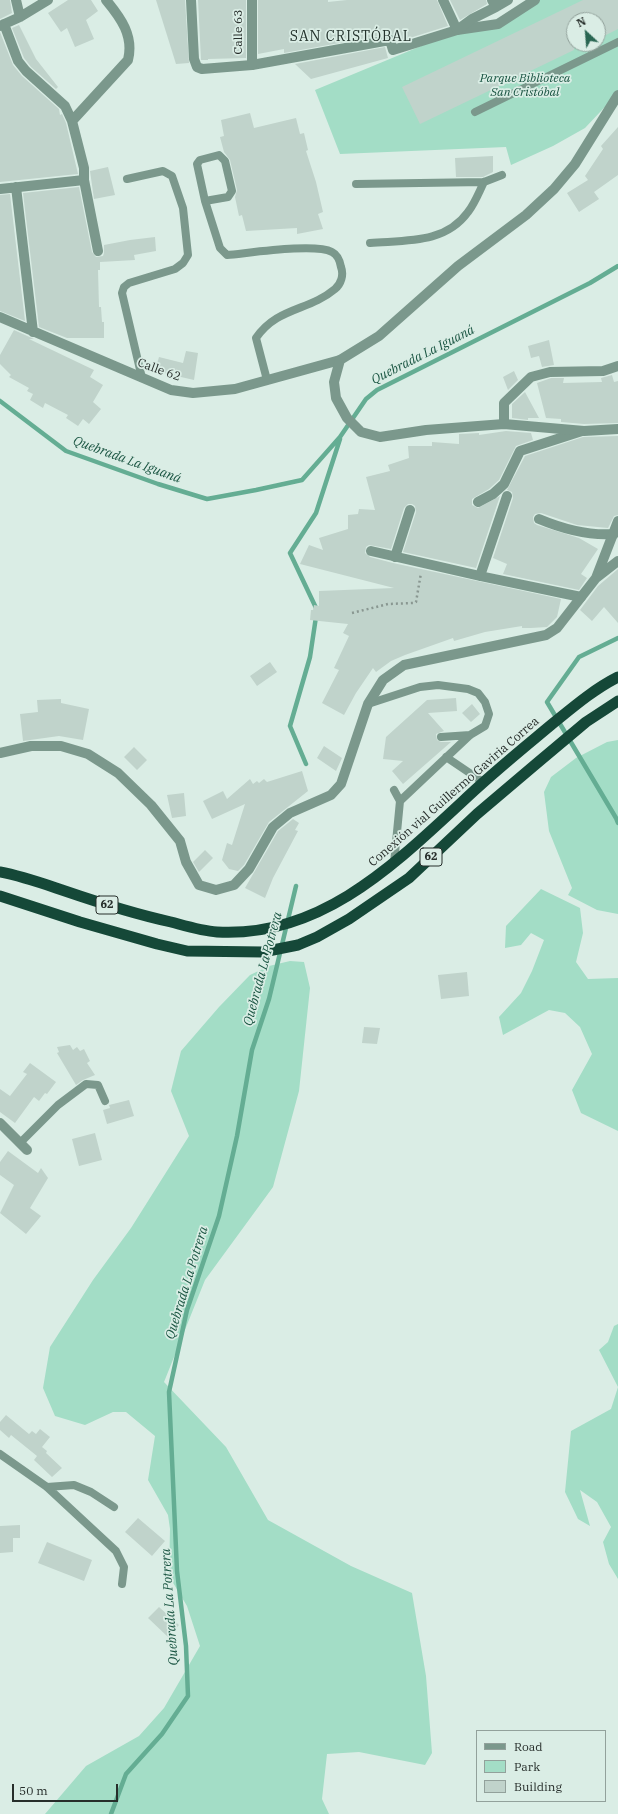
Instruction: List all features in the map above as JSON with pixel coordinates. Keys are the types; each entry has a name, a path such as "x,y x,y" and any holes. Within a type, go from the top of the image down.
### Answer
{"highway":[{"name":"Conexión vial Guillermo Gaviria Correa","path":"0,872 145,916 216,932 236,932 269,928 295,922 314,915 366,885 429,834 483,782 524,747 578,703 618,677"},
{"name":"62","path":"0,896 80,922 158,944 187,950 215,952 263,952 298,945 317,937 349,919 409,878 477,814 536,764 586,722 618,701"}],"street":[{"path":"16,0 20,17"},
{"path":"48,0 20,17 2,25 18,61 26,71 64,106 72,121 84,168 84,180 98,251"},
{"path":"72,121 128,60 130,50 129,33 116,12 106,0"},
{"path":"191,0 194,59 197,66 202,69 252,65 390,40 393,50 458,30 498,24 535,0"},
{"name":"Calle 63","path":"252,0 252,65"},
{"path":"443,0 458,30"},
{"path":"458,30 494,3 508,0"},
{"name":"Calle 62","path":"0,317 171,390 193,393 235,389 340,360 379,336 458,266 526,215 554,189 575,164 618,95"},
{"path":"0,189 84,180"},
{"path":"16,187 33,332"},
{"path":"340,360 334,382 336,398 347,418 361,432 380,438 426,430 504,424 584,431 618,429"},
{"path":"504,424 504,402 531,377 550,372 603,371 618,366"},
{"path":"478,502 493,494 504,484 520,451 584,431"},
{"path":"480,576 507,496"},
{"path":"395,557 410,510"},
{"path":"539,519 579,532 599,535 614,534"},
{"path":"596,578 618,522"},
{"path":"371,551 581,597"},
{"path":"0,753 31,746 61,746 88,754 118,773 151,805 180,841 186,862 199,884 216,890 234,885 250,869 273,827 290,813 331,795 341,784 368,704 383,680 404,665 546,635 556,628 596,578 618,561"},
{"path":"0,1123 24,1146"}],"lane":[{"path":"474,112 618,42"},
{"path":"205,201 228,198 232,191 225,161 220,155 200,160 197,164 205,201 220,248 227,255 314,247 334,253 340,260 342,280 336,289 318,300 274,318 264,326 256,338 267,380"},
{"path":"127,179 163,172 172,176 183,208 188,255 183,263 175,269 129,283 124,287 122,293 142,378"},
{"path":"356,184 484,182 502,175"},
{"path":"370,243 434,237 448,230 459,222 469,211 484,182"},
{"path":"368,704 420,687 438,685 468,689 478,693 485,702 489,714 485,726 470,736 400,801"},
{"path":"441,737 470,736"},
{"path":"446,758 483,782"},
{"path":"394,790 400,801 394,863"},
{"path":"24,1146 58,1105 86,1084 98,1085 105,1101"},
{"path":"0,1454 47,1487 116,1551 124,1567 122,1584"},
{"path":"47,1487 74,1485 91,1492 114,1507"}],"path":[{"path":"352,613 388,604 416,602 422,563"}],"green space":[{"name":"Parque Biblioteca San Cristóbal","path":"540,0 618,0 618,93 585,128 553,146 511,165 506,147 340,154 315,90 450,34 499,27"},
{"path":"618,740 618,914 597,910 568,895 572,888 549,831 544,792 551,777 576,758 607,742"},
{"path":"541,889 580,908 583,933 576,962 588,979 618,978 618,1131 581,1113 572,1090 592,1054 580,1027 565,1013 549,1010 503,1035 499,1017 521,993 532,971 544,940 531,933 521,945 505,948 506,926"},
{"path":"290,961 304,962 310,988 299,1091 273,1187 205,1280 164,1382 226,1447 268,1520 351,1566 412,1593 426,1676 432,1753 425,1765 359,1752 327,1754 322,1799 329,1814 45,1814 86,1766 139,1736 164,1708 200,1646 187,1606 169,1576 170,1529 168,1515 148,1480 155,1436 126,1412 113,1412 85,1425 55,1416 43,1388 50,1347 93,1280 131,1228 189,1136 171,1091 181,1051 219,1007 250,975 269,966"},
{"path":"618,1324 618,1387 599,1350 608,1342 614,1326"},
{"path":"618,1387 618,1579 609,1564 603,1542 611,1527 597,1502 580,1490 590,1526 578,1519 565,1492 571,1431 611,1409"}],"building":[{"path":"0,0 10,0 12,13 0,19"},
{"path":"68,0 91,0 98,11 86,20 94,39 75,47 67,28 61,32 48,13"},
{"path":"156,0 185,0 189,63 176,64"},
{"path":"198,0 246,0 246,58 201,60"},
{"path":"258,0 328,0 328,2 347,0 437,0 448,26 397,42 394,35 389,34 284,53 284,49 258,54"},
{"path":"450,0 486,0 487,4 460,20"},
{"path":"583,0 618,0 618,29 606,35 606,12 566,12 566,52 570,52 420,124 402,87"},
{"path":"19,25 36,59 58,87 56,89 31,67 24,58 12,28"},
{"path":"0,32 13,65 22,76 59,109 60,115 62,114 66,123 78,174 0,182"},
{"path":"385,47 388,58 311,79 295,64"},
{"path":"250,113 254,128 296,118 300,134 304,133 308,150 306,151 316,182 323,212 318,214 323,229 297,234 297,228 246,231 242,215 239,216 235,197 237,190 230,160 224,152 220,137 224,136 221,120"},
{"path":"618,127 618,175 594,192 599,199 579,212 567,193 588,180 585,176 603,149 601,146"},
{"path":"493,156 493,172 483,177 456,177 455,158"},
{"path":"108,167 115,195 94,199 90,171"},
{"path":"79,187 92,252 96,257 103,256 104,245 155,237 156,251 134,255 135,260 100,262 100,270 98,270 99,307 101,307 102,322 104,322 104,338 67,338 39,327 23,193"},
{"path":"10,194 25,321 0,311 0,195"},
{"path":"14,330 34,339 29,339 94,370 90,377 103,385 93,402 101,409 89,424 83,419 78,426 66,418 68,415 45,403 43,408 30,400 33,394 27,391 29,388 9,377 11,375 0,364 0,355"},
{"path":"549,340 554,365 542,367 539,356 531,358 528,346"},
{"path":"186,351 198,353 194,380 155,371 159,357 183,363"},
{"path":"514,371 518,380 508,390 503,377"},
{"path":"612,375 614,382 618,381 618,423 584,424 561,422 561,419 546,418 537,383 551,378 564,378 563,383 602,382 601,378"},
{"path":"525,392 539,418 528,418 528,420 512,418 512,404"},
{"path":"506,431 531,433 533,440 516,446 499,480 489,489 472,499 472,505 478,508 500,496 476,568 403,552 416,512 415,506 412,504 408,504 404,508 391,549 369,545 366,547 365,553 370,557 393,563 561,599 557,617 547,627 522,628 522,626 485,632 454,641 453,638 391,661 376,672 373,668 356,693 344,715 322,703 339,670 334,668 349,636 343,633 348,624 310,620 311,610 313,610 314,605 319,606 319,591 394,588 300,564 309,545 323,550 319,538 348,529 348,515 358,514 359,509 375,510 366,477 390,471 388,465 409,458 408,446 432,446 432,442 459,444 459,434 479,433 479,435"},
{"path":"618,436 618,515 614,516 608,528 577,525 541,513 535,514 533,517 534,523 537,525 579,538 598,549 581,574 587,578 579,590 503,574 507,564 493,558 513,498 512,492 507,490 525,456 583,437"},
{"path":"618,569 618,623 604,607 592,621 580,610 598,586"},
{"path":"270,662 277,672 257,686 250,676"},
{"path":"456,698 457,711 428,713 444,731 436,734 437,740 441,742 451,742 403,784 392,771 403,761 383,759 386,737 427,700"},
{"path":"61,699 61,703 89,709 83,740 59,736 23,741 20,714 38,712 37,700"},
{"path":"472,704 480,714 471,722 462,713"},
{"path":"324,746 342,758 336,771 317,758"},
{"path":"134,747 147,760 137,770 124,757"},
{"path":"302,771 308,791 269,822 244,865 238,871 229,869 222,860 227,843 232,845 245,804 212,819 203,801 223,791 227,799 250,779 253,784 257,781 259,783 264,779 267,782"},
{"path":"184,793 186,816 172,818 167,795"},
{"path":"293,819 299,823 295,830 298,831 273,878 265,898 245,888 278,831"},
{"path":"205,850 213,858 199,872 193,862"},
{"path":"467,972 469,996 441,999 438,975"},
{"path":"364,1027 380,1028 377,1044 362,1043"},
{"path":"70,1045 73,1050 77,1047 80,1051 84,1049 90,1061 87,1063 95,1075 76,1085 57,1053 59,1052 57,1047"},
{"path":"30,1063 56,1082 47,1094 45,1093 39,1101 34,1097 15,1123 0,1112 0,1089 10,1096 27,1074 23,1072"},
{"path":"129,1100 134,1116 107,1124 103,1110 110,1108 109,1105"},
{"path":"95,1133 102,1160 79,1166 72,1139"},
{"path":"8,1151 38,1173 41,1168 48,1178 30,1208 41,1216 26,1234 0,1213 14,1185 0,1175 0,1162"},
{"path":"6,1415 29,1434 32,1431 36,1434 40,1429 50,1437 42,1447 47,1451 46,1453 62,1468 52,1477 34,1460 37,1456 11,1435 9,1438 0,1430 0,1422"},
{"path":"138,1518 165,1541 152,1556 125,1532"},
{"path":"20,1525 20,1538 13,1538 13,1552 0,1553 0,1526"},
{"path":"47,1542 92,1560 84,1581 38,1563"},
{"path":"159,1607 179,1625 168,1637 148,1618"}],"waterway":[{"name":"Quebrada La Iguaná","path":"0,401 66,451 158,484 207,499 302,480 340,437 366,399 377,390 590,283 618,266"},
{"path":"306,764 290,726 310,657 317,610 290,553 316,513 340,439"},
{"path":"618,638 579,657 547,702 618,823"},
{"name":"Quebrada La Potrera","path":"111,1814 126,1774 162,1734 188,1696 186,1646 177,1571 169,1392 187,1310 219,1216 237,1136 252,1050 269,999 296,886"}],"district":[{"name":"SAN CRISTÓBAL","path":"351,37"}]}
